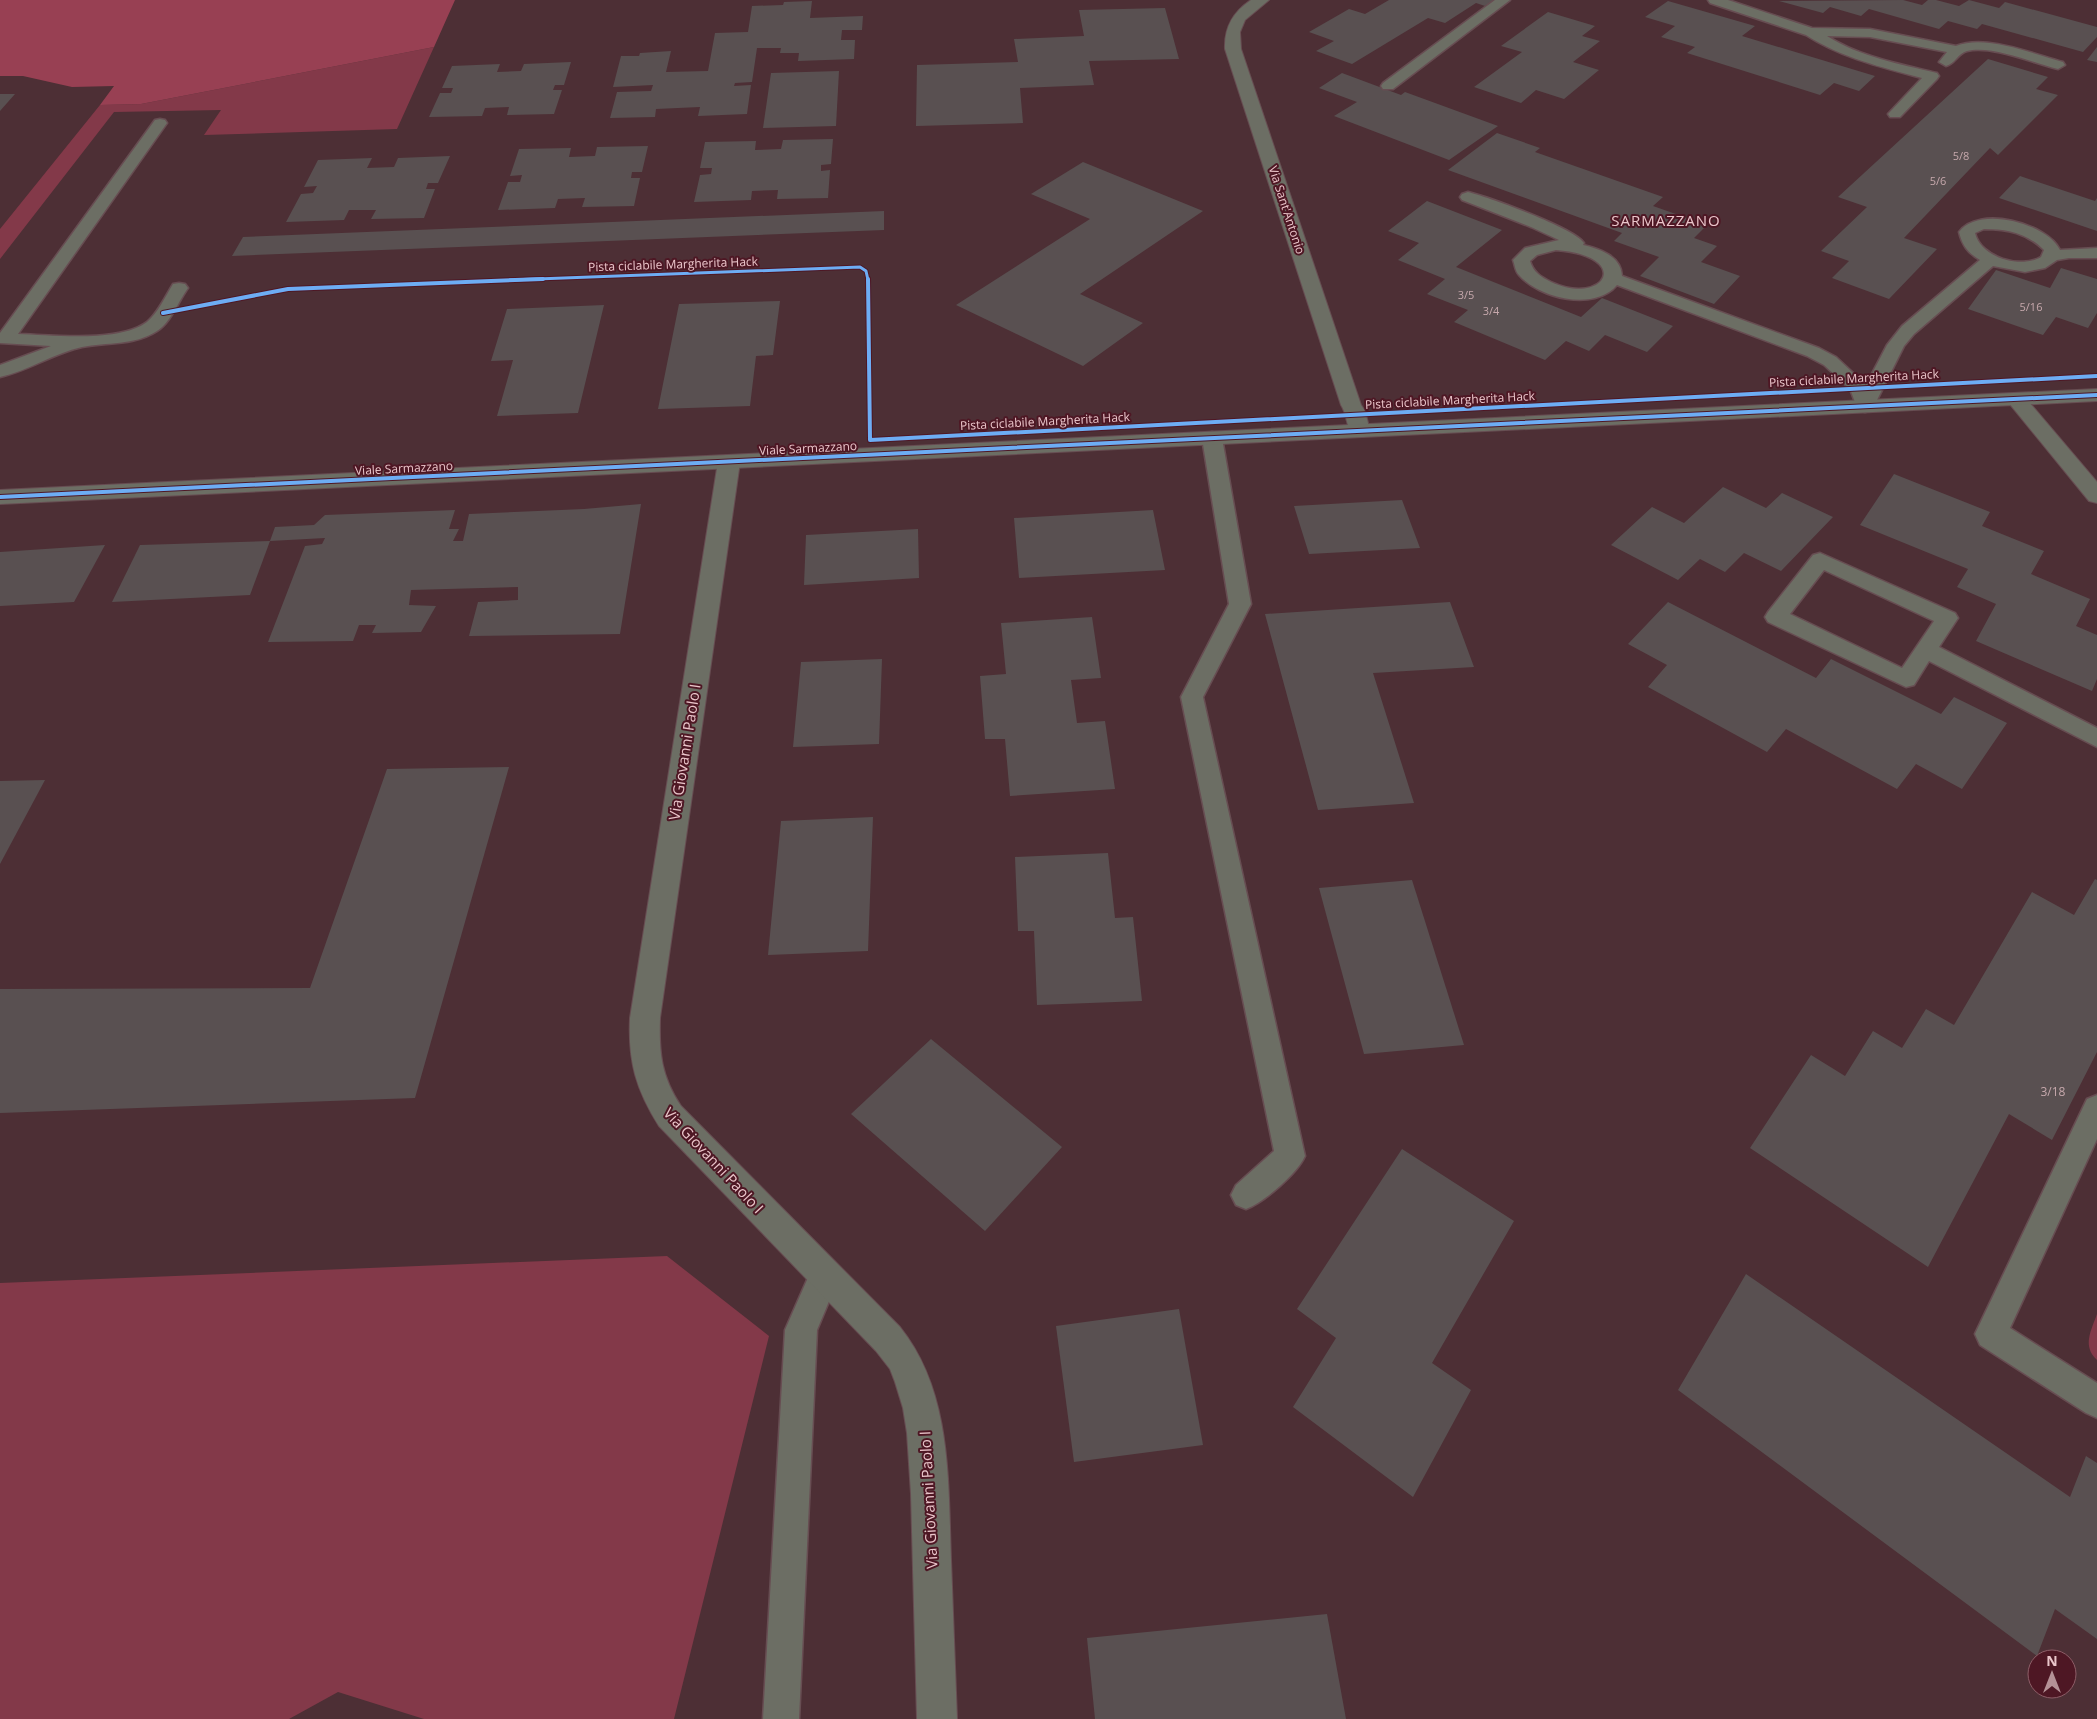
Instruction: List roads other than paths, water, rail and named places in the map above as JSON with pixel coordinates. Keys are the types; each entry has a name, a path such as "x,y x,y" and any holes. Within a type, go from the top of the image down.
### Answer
{"street":[{"name":"Via Sant'Antonio","path":"1262,0 1246,10 1236,20 1232,33 1233,49 1351,405 1355,411 1360,431"},
{"name":"Viale Sarmazzano","path":"0,497 2097,395"},
{"path":"2016,399 2097,496"},
{"name":"Via Giovanni Paolo I","path":"728,462 645,1018 643,1050 648,1074 657,1098 670,1116 888,1339 902,1357 912,1378 921,1408 928,1463 937,1719"}],"lane":[{"path":"1388,86 1504,0"},
{"path":"1715,0 1811,32 1836,48 1850,54 1932,76"},
{"path":"1811,32 1844,31 1878,34 1957,50"},
{"path":"1895,114 1957,50 1966,46 1988,48 2058,65"},
{"path":"4,338 160,123"},
{"path":"1468,197 1558,233 1608,262 1613,270 1613,278 1608,285 1599,290 1586,293 1556,291 1542,286 1531,279 1524,271 1522,263 1524,256 1531,250 1556,245 1585,249"},
{"path":"2053,256 2052,249 2046,242 2023,229 1995,224 1982,224 1967,232 1966,239 1970,246 1991,259 2018,266 2042,265 2053,256 2070,252 2097,253"},
{"path":"1865,406 1896,345 1908,330 1991,259"},
{"path":"1613,278 1813,352 1830,361 1858,387 1865,406"},
{"path":"4,338 80,342 120,338 145,331 157,322 179,288"},
{"path":"0,372 24,361 80,342"},
{"path":"1212,438 1240,604 1192,696 1290,1156 1246,1195"},
{"path":"1820,560 1948,618 1926,650 1906,679 1776,617 1820,560"},
{"path":"1926,650 2097,738"},
{"path":"2097,1108 1991,1334 2097,1402"},
{"path":"782,1719 802,1330 825,1275"}],"district":[{"name":"SARMAZZANO","path":"1666,220"}]}
